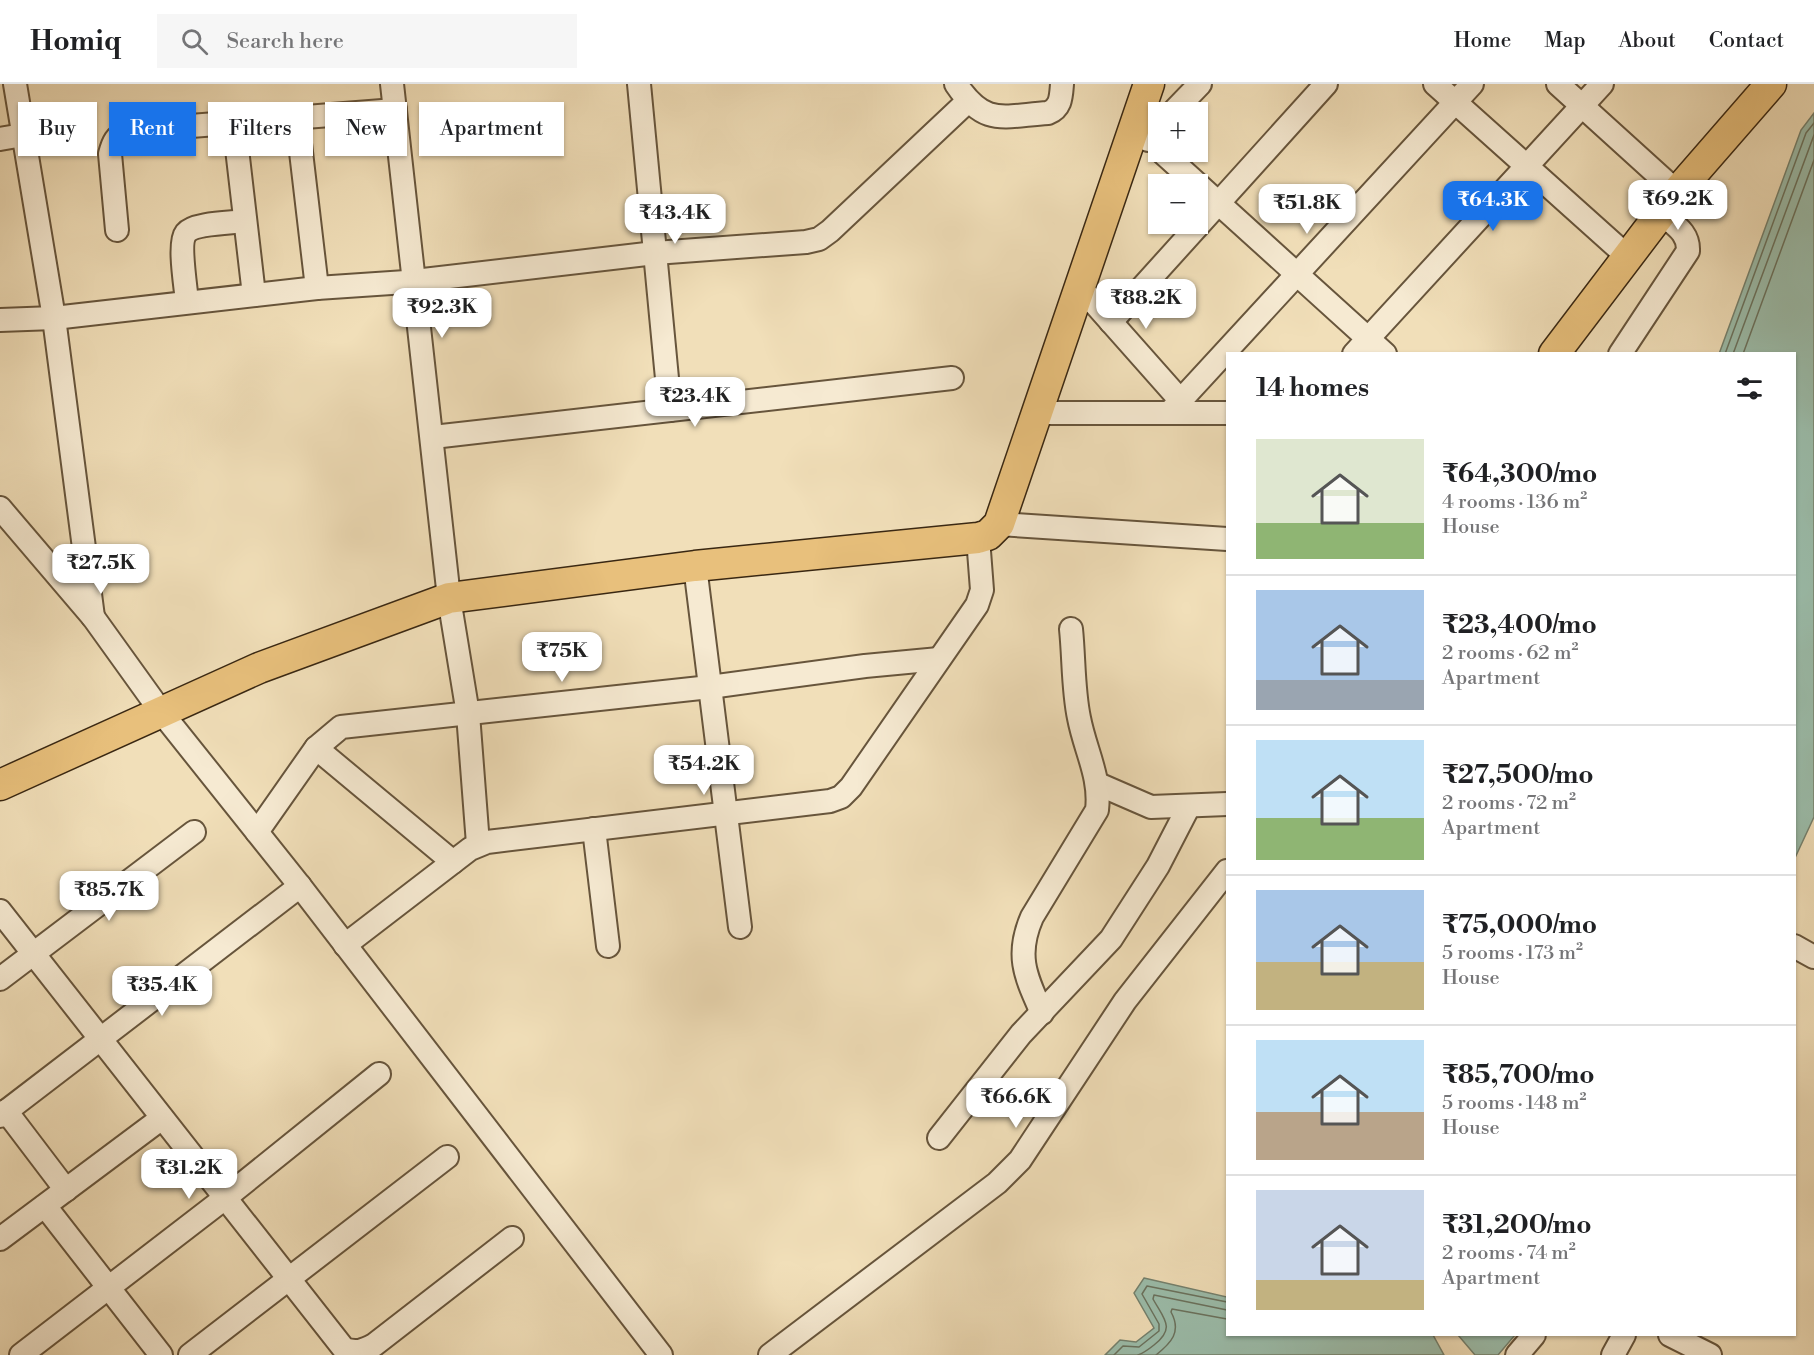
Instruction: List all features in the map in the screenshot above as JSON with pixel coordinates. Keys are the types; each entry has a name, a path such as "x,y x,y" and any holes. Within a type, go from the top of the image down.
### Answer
{"main road":[{"path":"1149,84 1150,102"},
{"path":"1556,352 1669,203 1772,84"},
{"path":"0,784 259,668 449,598 988,531 1037,413 1080,287 1148,147"}],"street":[{"path":"15,84 18,103"},
{"path":"392,84 394,102"},
{"path":"639,84 670,410"},
{"path":"0,320 54,318 655,253 806,242 819,239 830,231 962,92 984,114 993,117 1048,113 1055,110 1060,103 1062,84"},
{"path":"1183,102 1200,84"},
{"path":"1111,322 1326,84"},
{"path":"1435,84 1628,257"},
{"path":"1227,352 1472,84"},
{"path":"1558,84 1583,106 1669,203 1688,241 1688,251 1621,352"},
{"path":"1360,347 1602,84"},
{"path":"117,230 110,154 112,143 119,135 127,131 208,125"},
{"path":"0,139 18,136"},
{"path":"27,156 54,318 93,617"},
{"path":"238,156 254,295"},
{"path":"301,156 317,288"},
{"path":"400,156 449,598 468,714 478,844"},
{"path":"1176,162 1298,276 1360,347 1378,352"},
{"path":"187,302 182,242 186,232 196,226 245,221"},
{"path":"1080,287 1111,322 1176,407"},
{"path":"1176,407 1226,353"},
{"path":"433,437 952,378"},
{"path":"1037,413 1176,407 1226,412"},
{"path":"0,508 93,617 162,713 300,886 661,1355"},
{"path":"345,945 478,844 830,801 841,797 851,787 977,605 982,590 988,531 1226,539"},
{"path":"0,538 30,542"},
{"path":"695,566 740,927"},
{"path":"1042,1013 1026,977 1023,964 1027,929 1097,810 1098,784 1078,718 1071,629"},
{"path":"257,832 316,748 341,727 710,687 865,666 939,659"},
{"path":"316,748 453,862"},
{"path":"1098,784 1151,807 1226,804"},
{"path":"939,1138 1021,1034 1111,939 1158,866 1190,806"},
{"path":"594,829 608,946"},
{"path":"0,980 194,832"},
{"path":"770,1355 997,1183 1020,1160 1131,994 1226,872"},
{"path":"66,1190 3,1113 300,886"},
{"path":"0,911 344,1348 354,1353 364,1351 374,1345 512,1238"},
{"path":"1796,947 1814,957"},
{"path":"21,1355 225,1198 379,1074"},
{"path":"0,1239 162,1118"},
{"path":"190,1355 447,1157"},
{"path":"45,1206 160,1355"},
{"path":"1517,1355 1533,1336"},
{"path":"1613,1355 1623,1336"},
{"path":"1672,1336 1710,1355"}],"water":[{"path":"1814,113 1814,817 1796,856 1796,352 1720,352 1801,130"},
{"path":"1144,1278 1226,1297 1226,1336 1434,1336 1444,1355 1105,1355 1120,1340 1136,1342 1154,1328 1134,1293"},
{"path":"1459,1336 1514,1336 1498,1355 1475,1355"}]}
